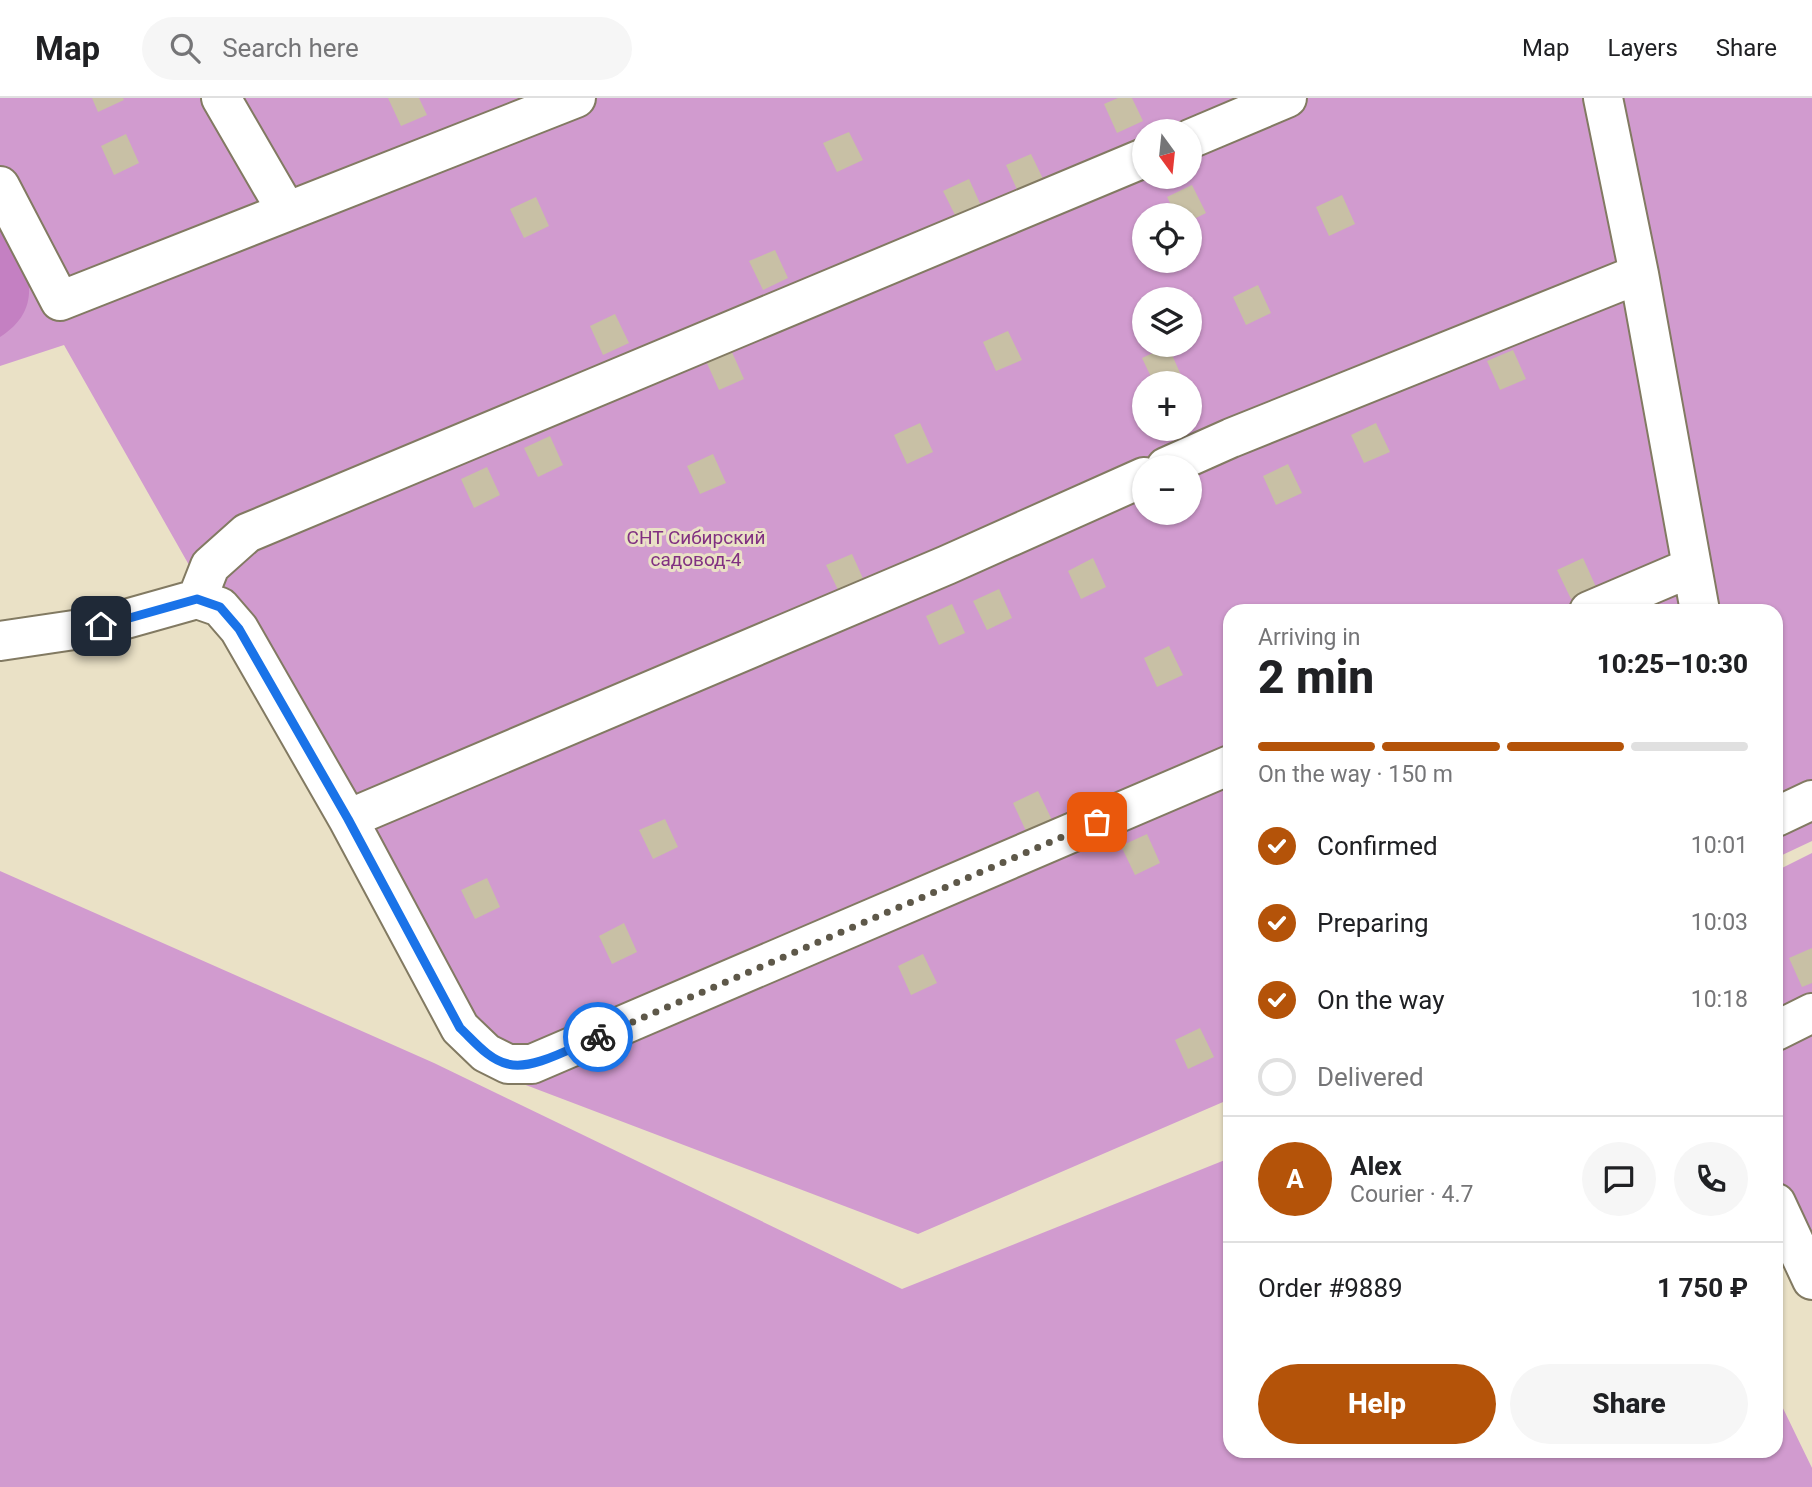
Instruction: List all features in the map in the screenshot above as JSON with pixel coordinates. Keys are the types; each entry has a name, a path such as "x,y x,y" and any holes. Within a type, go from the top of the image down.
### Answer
{"lane":[{"path":"221,98 286,210"},
{"path":"0,186 60,301 286,210 503,111 576,98"},
{"path":"1202,134 1287,98"},
{"path":"1603,98 1639,274 1699,604"},
{"path":"197,599 210,566 247,533 1132,163"},
{"path":"1194,455 1639,274"},
{"path":"348,819 947,565 1132,482"},
{"path":"1606,604 1692,567"},
{"path":"0,641 101,626 197,599 220,607 239,629 348,819 460,1028 486,1053 508,1065 532,1064 1223,768"},
{"path":"1783,814 1812,800"},
{"path":"1783,1028 1812,1013"},
{"path":"1783,1218 1812,1280"}],"green space":[{"name":"СНТ Сибирский садовод-4","path":"0,98 1812,98 1812,841 1783,855 1783,604 1223,604 1223,1102 918,1234 473,1065 64,345 0,366"},
{"path":"1812,853 1812,1300 1783,1236 1783,868"},
{"path":"0,871 434,1063 902,1289 1223,1161 1223,1458 1783,1458 1783,1408 1812,1468 1812,1487 0,1487"}],"shaded area":[{"path":"0,222 25,267 29,297 15,325 0,337"}],"building":[{"path":"92,98 123,98 124,100 98,112"},
{"path":"388,98 419,98 427,115 401,126"},
{"path":"1118,98 1132,98 1142,119 1132,119 1132,126 1117,133 1104,104"},
{"path":"849,132 863,160 837,172 823,143"},
{"path":"126,134 139,163 114,175 101,146"},
{"path":"1031,154 1045,183 1019,194 1006,165"},
{"path":"969,179 982,208 957,219 943,191"},
{"path":"1184,189 1194,189 1201,203 1170,203 1167,197"},
{"path":"1342,195 1355,224 1329,236 1316,207"},
{"path":"536,197 549,226 524,238 510,209"},
{"path":"775,250 788,278 763,290 749,261"},
{"path":"1258,285 1271,313 1246,325 1233,297"},
{"path":"615,314 629,343 603,355 590,326"},
{"path":"1008,331 1022,360 996,371 983,342"},
{"path":"731,350 744,379 719,390 706,361"},
{"path":"1513,350 1526,379 1500,390 1487,361"},
{"path":"1173,357 1179,371 1148,371 1142,358"},
{"path":"920,423 933,452 907,464 894,435"},
{"path":"1376,423 1390,452 1364,463 1351,435"},
{"path":"550,436 563,465 538,477 524,448"},
{"path":"713,454 726,483 700,494 687,466"},
{"path":"1288,464 1302,493 1276,505 1263,476"},
{"path":"487,467 500,495 474,508 461,479"},
{"path":"852,554 865,583 840,594 826,565"},
{"path":"1093,558 1106,587 1081,599 1068,571"},
{"path":"1583,558 1596,587 1571,599 1557,570"},
{"path":"999,589 1012,618 987,630 973,601"},
{"path":"952,604 965,633 939,645 926,616"},
{"path":"1169,646 1183,675 1157,687 1144,658"},
{"path":"1038,791 1052,820 1026,831 1013,803"},
{"path":"665,819 678,847 653,859 639,830"},
{"path":"1147,834 1160,863 1135,875 1121,846"},
{"path":"487,878 500,907 475,919 461,890"},
{"path":"624,923 637,952 612,964 599,936"},
{"path":"1812,948 1812,983 1802,987 1789,958"},
{"path":"923,954 937,983 911,995 898,966"},
{"path":"1200,1028 1214,1057 1188,1069 1175,1040"}],"way so far":[{"path":"598,1037 1097,822"}],"route":[{"path":"101,626 197,599 220,607 239,629 348,819 460,1028 486,1053 508,1065 532,1064 598,1037"}]}
